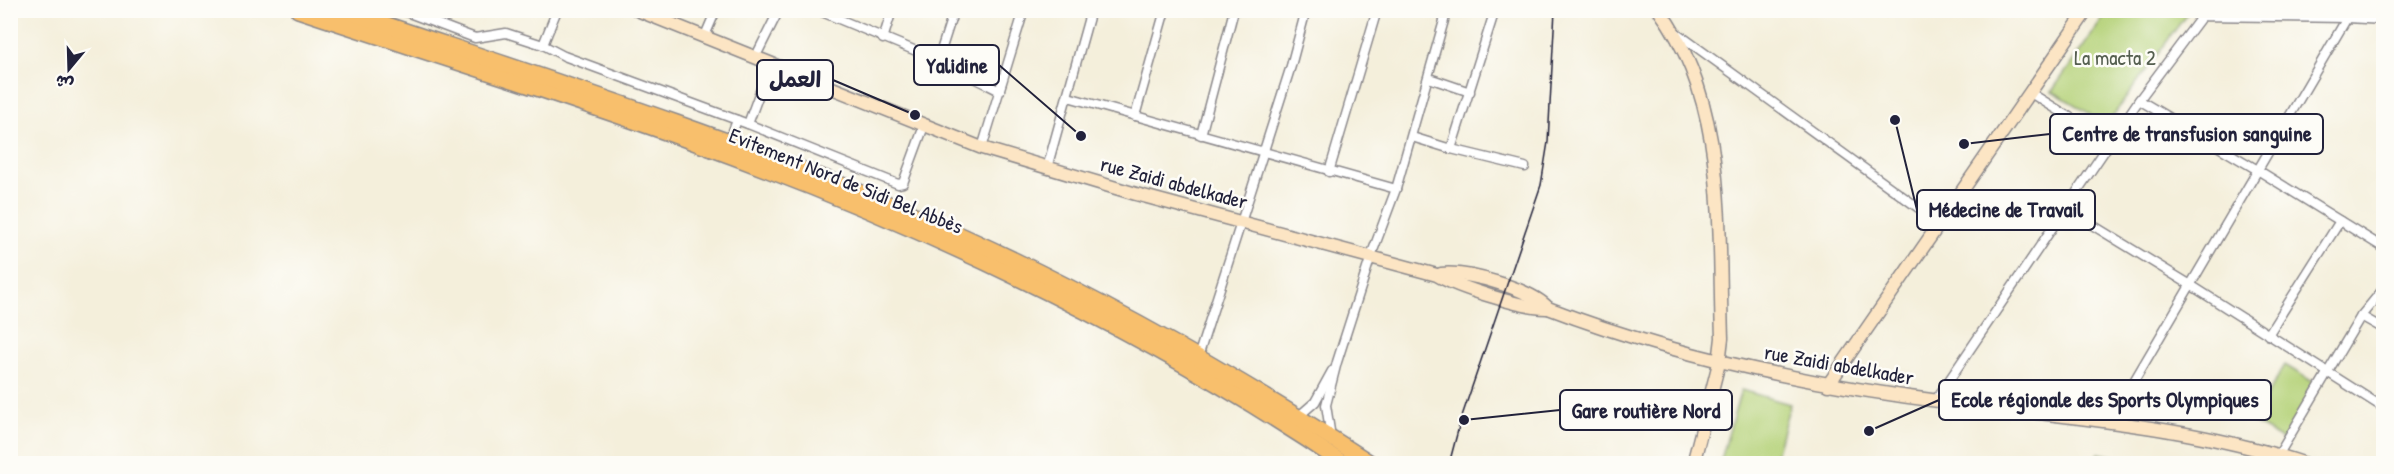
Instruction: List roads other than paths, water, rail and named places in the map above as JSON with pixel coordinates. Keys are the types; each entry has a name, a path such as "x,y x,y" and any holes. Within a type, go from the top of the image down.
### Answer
{"highway":[{"name":"Evitement Nord de Sidi Bel Abbès","path":"298,10 696,142 902,224 1029,281 1261,410 1344,464"},
{"name":"Evitement Nord de Sidi Bel Abbès","path":"343,10 729,142 968,238 1032,268 1198,357 1299,416 1372,464"}],"main road":[{"path":"1659,10 1674,31 1698,86 1714,165 1722,338 1719,363 1693,464"},
{"path":"1828,384 2087,10"},
{"name":"rue Zaidi abdelkader","path":"642,11 704,38 982,148 1437,275 1461,276 1506,286 1534,296 1548,308 1719,363 1935,401 2110,422 2201,437 2279,454 2306,464"}],"street":[{"path":"401,10 475,38 506,33 543,45 564,56 748,124 898,184 903,183 924,126"},
{"path":"543,45 557,10"},
{"path":"704,38 716,10"},
{"path":"755,57 779,10"},
{"path":"818,10 938,60 1000,91"},
{"path":"883,39 892,10"},
{"path":"938,60 954,10"},
{"path":"982,148 1024,10"},
{"path":"1047,168 1091,10"},
{"path":"1135,116 1165,10"},
{"path":"1202,135 1234,10"},
{"path":"1198,357 1306,10"},
{"path":"1329,172 1377,10"},
{"path":"1330,437 1326,405 1336,362 1396,189 1447,10"},
{"path":"1451,149 1495,10"},
{"path":"1935,401 2139,100 2204,13 2348,14 2384,20"},
{"path":"2110,422 2348,14"},
{"path":"1674,31 1938,222"},
{"path":"748,124 770,64"},
{"path":"1429,78 1470,92"},
{"path":"2030,92 2110,142"},
{"path":"1068,97 1396,189"},
{"path":"2139,100 2384,248"},
{"path":"729,142 737,120"},
{"path":"1412,137 1525,167"},
{"path":"2066,209 2384,408"},
{"path":"2268,335 2340,221"},
{"path":"2279,454 2361,316 2384,288"},
{"path":"2361,316 2384,329"},
{"path":"1299,416 1315,402 1336,362"}],"tram line":[{"path":"1449,464 1461,419 1541,185 1548,142 1555,10"}],"place":[{"name":"العمل","path":"915,115"},
{"name":"Médecine de Travail","path":"1895,120"},
{"name":"Yalidine","path":"1081,136"},
{"name":"Centre de transfusion sanguine","path":"1964,144"},
{"name":"Gare routière Nord","path":"1464,420"},
{"name":"Ecole régionale des Sports Olympiques","path":"1869,431"}],"park label":[{"name":"La macta 2","path":"2115,58"}]}
